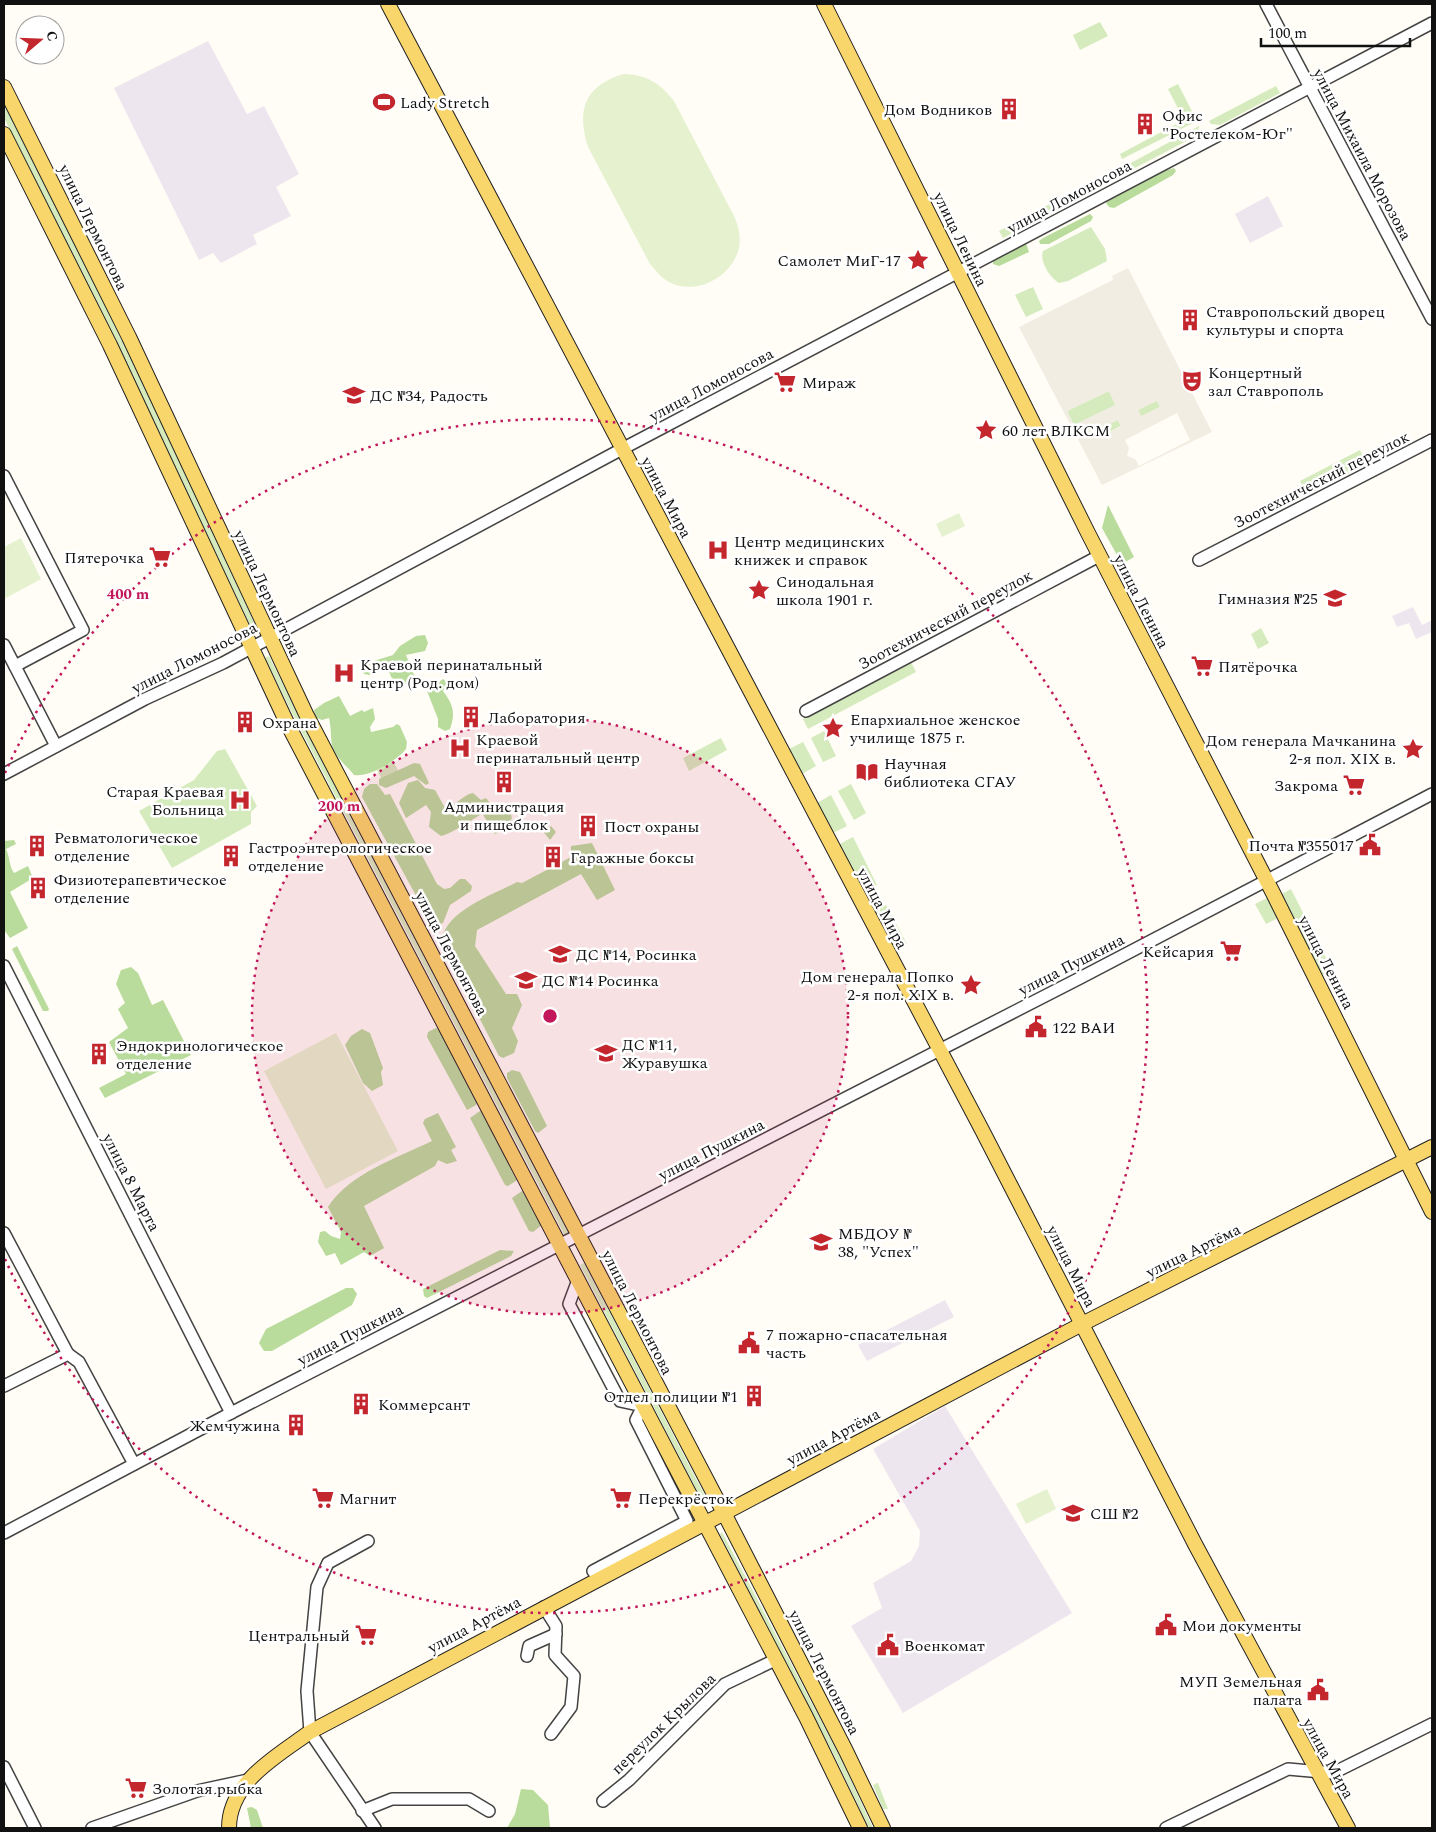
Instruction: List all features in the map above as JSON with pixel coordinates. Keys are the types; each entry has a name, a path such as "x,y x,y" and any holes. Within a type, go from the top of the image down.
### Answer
{"main road":[{"name":"улица Мира","path":"388,4 939,1049 1196,1546 1348,1828"},
{"name":"улица Ленина","path":"824,4 1099,556 1267,881 1432,1212"},
{"name":"улица Лермонтова","path":"4,87 129,336 306,714 724,1513 846,1751 883,1828"},
{"path":"4,134 110,346 292,732 705,1523 860,1828"},
{"name":"улица Артёма","path":"229,1828 232,1808 248,1780 258,1770 310,1732 598,1578 1082,1324 1432,1147"}],"street":[{"name":"улица Михаила Морозова","path":"1266,4 1432,319"},
{"name":"улица Ломоносова","path":"4,774 251,647 622,449 1432,23"},
{"name":"Зоотехнический переулок","path":"1199,560 1432,440"},
{"path":"4,476 83,630 15,666"},
{"name":"Зоотехнический переулок","path":"806,711 1099,556"},
{"path":"4,645 56,746"},
{"name":"улица Пушкина","path":"4,1533 231,1413 579,1236 1432,794"},
{"name":"улица 8 Марта","path":"4,966 231,1413"},
{"path":"4,1232 68,1354 79,1362 134,1464"},
{"path":"578,1280 569,1304 620,1402 643,1406 636,1420 686,1521 594,1572 598,1578"},
{"path":"4,1386 68,1354"},
{"path":"368,1541 328,1563 317,1587 307,1691 310,1732 375,1828"},
{"path":"544,1607 556,1626 555,1655 574,1676 571,1707 551,1734"},
{"path":"527,1656 528,1646 556,1634"},
{"name":"переулок Крылова","path":"603,1801 629,1780 725,1684 776,1660"},
{"path":"1166,1828 1288,1769 1333,1773 1432,1724"},
{"path":"4,1767 36,1828"},
{"path":"92,1828 197,1792 248,1780"},
{"path":"362,1811 392,1799 469,1800 489,1811"}],"shaded area":[{"path":"208,41 247,114 264,106 299,174 276,187 291,216 253,235 257,244 221,263 213,253 199,260 114,88"},
{"path":"1268,196 1283,226 1250,243 1235,214"},
{"path":"1128,268 1212,432 1102,485 1019,327 1113,280 1112,276","holes":["1109,391 1115,405 1074,425 1067,411","1157,401 1160,407 1141,416 1138,410","1177,413 1190,440 1139,466 1135,459 1127,456 1129,448 1125,440","1118,420 1121,427 1097,437 1094,431"]},
{"path":"1413,607 1422,625 1432,620 1432,632 1416,639 1409,623 1397,627 1392,616"},
{"path":"945,1300 954,1317 867,1361 858,1345"},
{"path":"945,1406 1072,1613 903,1713 851,1626 882,1608 873,1583 911,1561 919,1546 920,1531 873,1449"}],"green space":[{"path":"1100,22 1108,36 1080,50 1073,35"},
{"path":"624,74 640,76 652,81 664,89 674,101 735,218 740,240 735,259 719,277 708,283 685,287 674,284 663,278 650,264 588,147 583,122 587,101 592,92 600,85"},
{"path":"1178,84 1197,121 1122,159 1120,154 1184,120 1168,89"},
{"path":"1276,86 1280,93 1220,125 1211,124 1209,121"},
{"path":"4,104 69,232 163,426 254,622 250,625 117,343 4,118"},
{"path":"1199,126 1198,135 1112,180 1108,178 1107,176"},
{"path":"1174,168 1176,171 1173,175 1114,208 1109,207 1106,203 1107,200 1157,173"},
{"path":"1059,199 1063,207 1003,238 999,231"},
{"path":"1090,214 1093,217 1091,221 1049,244 1040,244 1039,241 1043,238"},
{"path":"1091,227 1105,249 1107,261 1068,281 1059,283 1046,269 1042,255 1043,251"},
{"path":"1026,243 1029,252 999,266 993,264 993,259"},
{"path":"1033,287 1043,309 1026,317 1015,295"},
{"path":"1109,391 1116,405 1074,425 1067,411"},
{"path":"1157,400 1160,407 1141,417 1138,410"},
{"path":"1118,420 1121,426 1097,438 1094,431"},
{"path":"1360,450 1367,464 1307,495 1300,481"},
{"path":"1108,505 1134,557 1122,564 1102,528"},
{"path":"959,513 965,526 942,537 936,524"},
{"path":"21,538 41,579 4,599 4,547"},
{"path":"1261,628 1269,643 1258,649 1251,634"},
{"path":"425,635 428,643 425,651 406,655 415,677 408,683 393,681 387,667 370,675 364,674 362,670 367,663 393,655 400,646 416,636"},
{"path":"269,656 569,1234 565,1236 295,719 265,658"},
{"path":"911,662 916,672 808,729 803,719"},
{"path":"443,679 447,682 443,691 449,700 453,713 450,729 445,731 438,727 438,719 427,691"},
{"path":"339,696 350,716 362,710 364,712 373,708 375,719 370,727 371,732 393,727 397,724 400,726 407,742 406,749 396,758 375,771 354,775 339,758 332,746 329,718 322,720 315,717 314,710"},
{"path":"824,731 836,756 823,762 811,738"},
{"path":"721,738 727,750 689,771 683,758"},
{"path":"803,742 816,766 802,774 789,749"},
{"path":"225,749 257,806 251,812 251,824 172,868 139,811 194,780 217,751"},
{"path":"393,761 400,774 384,783 377,770"},
{"path":"414,763 420,764 429,783 426,785 414,776 386,788 379,785 379,779"},
{"path":"418,780 425,788 435,790 444,806 452,805 473,793 481,800 486,798 496,811 504,809 509,812 512,819 507,826 495,834 482,813 462,826 441,836 429,827 431,812 426,805 406,818 399,803 408,783"},
{"path":"370,784 377,784 385,795 390,794 437,884 444,889 450,888 460,879 465,879 472,886 471,891 450,905 443,923 437,925 431,923 362,797 364,789"},
{"path":"851,784 866,813 854,820 838,791"},
{"path":"831,795 847,826 833,833 817,803"},
{"path":"551,826 556,832 550,840 542,830 548,830"},
{"path":"853,837 877,885 863,893 838,845"},
{"path":"14,840 16,844 6,849 12,870 14,873 28,866 33,878 10,892 28,928 10,938 4,930 4,841"},
{"path":"592,843 615,890 597,900 581,874 477,930 475,946 506,994 517,994 522,1005 512,1028 518,1041 514,1053 503,1058 499,1056 442,946 443,935 457,915 469,907 517,882 522,883 571,857 571,846"},
{"path":"1291,889 1332,970 1322,975 1280,895"},
{"path":"1267,898 1278,918 1266,924 1255,904"},
{"path":"886,905 907,944 895,950 874,912"},
{"path":"17,946 49,1009 48,1011 43,1011 12,949"},
{"path":"131,967 138,973 152,1005 163,1000 191,1055 105,1098 99,1088 126,1074 109,1042 128,1028 118,1009 125,1003 116,984 121,970"},
{"path":"436,1028 441,1030 478,1101 476,1105 467,1110 427,1037 428,1032"},
{"path":"362,1029 370,1033 383,1068 381,1072 383,1085 372,1091 363,1083 345,1045 351,1036"},
{"path":"336,1033 398,1151 326,1189 264,1071"},
{"path":"512,1070 520,1072 547,1126 538,1133 535,1131 507,1078 507,1073"},
{"path":"480,1111 484,1111 519,1179 508,1186 505,1185 470,1118"},
{"path":"438,1113 456,1147 451,1150 457,1161 447,1164 438,1160 435,1166 364,1206 384,1248 370,1256 364,1252 341,1265 335,1253 326,1256 318,1242 320,1232 325,1231 331,1236 340,1239 341,1232 328,1207 337,1195 361,1176 375,1168 432,1141 423,1123 425,1119"},
{"path":"522,1191 526,1191 543,1224 533,1232 529,1231 512,1198"},
{"path":"500,1250 514,1251 511,1256 427,1298 424,1296 423,1289"},
{"path":"584,1263 706,1501 703,1502 580,1265"},
{"path":"346,1288 353,1288 357,1294 352,1305 272,1351 264,1351 259,1343 266,1329"},
{"path":"1047,1489 1056,1509 1026,1524 1016,1504"},
{"path":"722,1532 839,1755 873,1828 869,1828 835,1757 720,1534"},
{"path":"878,1783 888,1809 883,1809 873,1785"},
{"path":"521,1789 533,1790 548,1805 550,1828 507,1828 515,1814"},
{"path":"252,1807 257,1810 263,1828 251,1828 247,1808"}],"place":[{"name":"Lady Stretch","path":"384,102"},
{"name":"Дом Водников","path":"1009,109"},
{"name":"Офис \"Ростелеком-Юг\"","path":"1145,124"},
{"name":"Самолет МиГ-17","path":"918,260"},
{"name":"Ставропольский дворец культуры и спорта","path":"1190,320"},
{"name":"Концертный зал Ставрополь","path":"1192,381"},
{"name":"Мираж","path":"785,382"},
{"name":"ДС №34, Радость","path":"354,395"},
{"name":"60 лет ВЛКСМ","path":"986,430"},
{"name":"Центр медицинских книжек и справок","path":"718,550"},
{"name":"Пятерочка","path":"160,557"},
{"name":"Синодальная школа 1901 г.","path":"759,590"},
{"name":"Гимназия №25","path":"1335,598"},
{"name":"Пятёрочка","path":"1202,666"},
{"name":"Краевой перинатальный центр (Род. дом)","path":"344,673"},
{"name":"Лаборатория","path":"471,717"},
{"name":"Охрана","path":"245,722"},
{"name":"Епархиальное женское училище 1875 г.","path":"833,728"},
{"name":"Краевой перинатальный центр","path":"460,748"},
{"name":"Дом генерала Мачканина 2-я пол. XIX в.","path":"1413,749"},
{"name":"Научная библиотека СГАУ","path":"867,772"},
{"name":"Администрация и пищеблок","path":"504,782"},
{"name":"Закрома","path":"1354,785"},
{"name":"Старая Краевая Больница","path":"240,800"},
{"name":"Пост охраны","path":"588,826"},
{"name":"Почта №355017","path":"1370,845"},
{"name":"Ревматологическое отделение","path":"37,846"},
{"name":"Гастроэнтерологическое отделение","path":"231,856"},
{"name":"Гаражные боксы","path":"553,857"},
{"name":"Физиотерапевтическое отделение","path":"38,888"},
{"name":"Кейсария","path":"1231,951"},
{"name":"ДС №14, Росинка","path":"560,954"},
{"name":"ДС №14 Росинка","path":"526,980"},
{"name":"Дом генерала Попко 2-я пол. XIX в.","path":"971,985"},
{"name":"122 ВАИ","path":"1036,1027"},
{"name":"ДС №11, Журавушка","path":"606,1053"},
{"name":"Эндокринологическое отделение","path":"99,1054"},
{"name":"МБДОУ № 38, \"Успех\"","path":"821,1242"},
{"name":"7 пожарно-спасательная часть","path":"749,1343"},
{"name":"Отдел полиции №1","path":"754,1396"},
{"name":"Коммерсант","path":"361,1404"},
{"name":"Жемчужина","path":"296,1425"},
{"name":"Магнит","path":"323,1498"},
{"name":"Перекрёсток","path":"621,1498"},
{"name":"СШ №2","path":"1073,1513"},
{"name":"Мои документы","path":"1166,1625"},
{"name":"Центральный","path":"366,1635"},
{"name":"Военкомат","path":"888,1645"},
{"name":"МУП Земельная палата","path":"1318,1690"},
{"name":"Золотая рыбка","path":"136,1788"}]}
